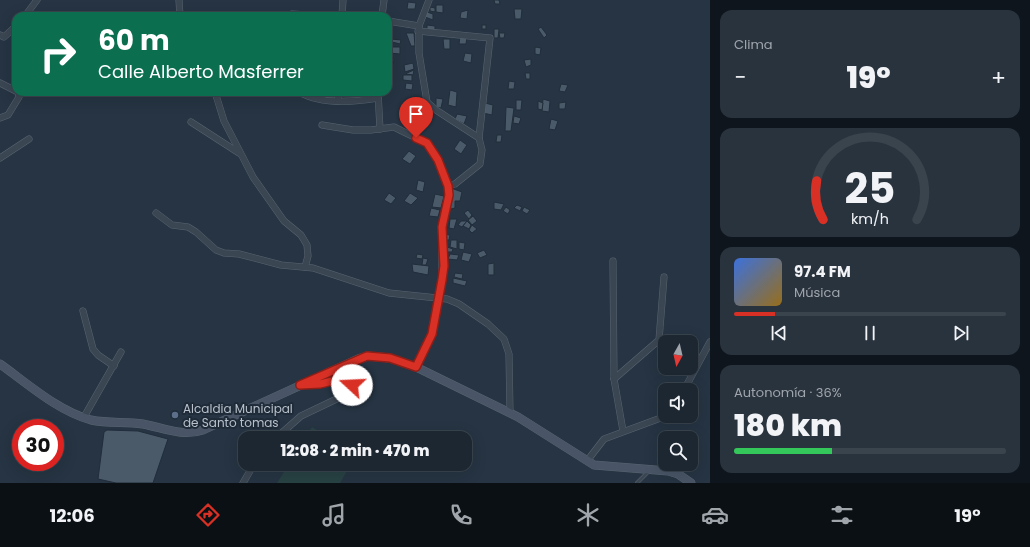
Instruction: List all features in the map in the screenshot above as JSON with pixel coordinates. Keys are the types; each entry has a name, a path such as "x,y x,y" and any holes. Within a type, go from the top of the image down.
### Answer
{"main road":[{"path":"0,364 52,401 84,418 108,422 139,423 176,432 191,433 203,430 367,356 390,358 416,367 510,413 587,461 600,467 650,469 674,472 692,483"}],"street":[{"path":"28,12 37,0"},
{"path":"179,0 179,12"},
{"path":"342,12 343,0"},
{"path":"382,12 384,0"},
{"path":"429,0 418,28 419,53 427,102 436,110 479,138"},
{"path":"392,22 418,28 490,38 479,138 482,150 480,164 455,184 448,186"},
{"path":"0,35 4,37 12,30"},
{"path":"0,83 12,89"},
{"path":"0,118 8,115 19,96"},
{"path":"216,96 222,117 253,177 284,221 302,235 307,245 308,256 305,267"},
{"path":"310,96 338,101 371,96"},
{"path":"338,96 338,101"},
{"path":"378,96 380,129"},
{"path":"191,122 240,154"},
{"path":"322,125 353,130 394,127 427,143 438,160 448,186 449,195 442,227 444,266 432,334 416,367"},
{"path":"0,158 29,139"},
{"path":"156,213 172,225 188,227 196,232 216,250 224,253 239,254 282,265 305,267 389,293 447,299 468,309 488,324 504,339 509,354 510,413"},
{"path":"613,261 614,379 623,431"},
{"path":"614,379 660,340 664,277"},
{"path":"83,311 93,349 98,355 114,366"},
{"path":"688,383 710,342"},
{"path":"84,418 121,352"},
{"path":"284,431 301,416 345,395 351,389 352,380 345,378 320,384 300,385"},
{"path":"587,461 604,439 623,431 658,420"},
{"path":"243,483 250,471"}],"lane":[{"path":"637,483 650,469"}],"green space":[{"path":"312,427 319,431 309,431"},
{"path":"285,471 347,471 340,483 277,483"}],"building":[{"path":"494,0 499,0 500,4 495,4"},
{"path":"408,2 416,3 415,9 407,9"},
{"path":"436,5 443,5 443,13 436,12"},
{"path":"430,7 435,8 435,12 430,11"},
{"path":"514,9 522,9 521,19 515,19"},
{"path":"468,10 467,19 460,18 461,12"},
{"path":"427,12 433,14 433,20 425,17"},
{"path":"427,25 435,26 435,32 427,31"},
{"path":"482,25 486,25 486,29 482,29"},
{"path":"541,27 547,35 544,38 538,29"},
{"path":"494,29 499,29 498,38 494,38"},
{"path":"406,33 414,33 415,46 411,46"},
{"path":"499,33 505,33 504,38 500,38"},
{"path":"460,36 467,37 466,44 459,44"},
{"path":"392,39 401,40 400,44 392,42"},
{"path":"443,39 450,39 450,49 444,49"},
{"path":"392,47 400,47 400,54 392,53"},
{"path":"535,47 541,48 540,55 535,54"},
{"path":"465,53 472,54 471,63 463,61"},
{"path":"531,59 531,65 526,67 524,60"},
{"path":"413,63 414,69 405,72 404,65"},
{"path":"414,70 413,75 406,74 407,73"},
{"path":"525,73 530,73 530,79 526,79"},
{"path":"403,75 412,75 412,81 403,80"},
{"path":"509,81 515,82 514,89 508,89"},
{"path":"406,83 413,84 412,90 405,89"},
{"path":"561,84 568,85 565,92 559,91"},
{"path":"450,90 457,92 456,107 448,105"},
{"path":"436,98 443,99 441,108 436,107"},
{"path":"543,99 550,101 549,112 542,111"},
{"path":"516,100 522,100 521,110 516,110"},
{"path":"538,101 543,103 542,110 538,109"},
{"path":"566,102 565,109 559,109 559,103"},
{"path":"485,103 493,105 492,115 483,113"},
{"path":"506,107 514,108 511,131 505,131"},
{"path":"457,114 467,116 464,124 455,119"},
{"path":"514,116 521,118 519,124 513,123"},
{"path":"551,119 558,121 555,130 549,129"},
{"path":"497,135 502,135 501,142 496,142"},
{"path":"460,140 467,145 461,154 454,149"},
{"path":"409,151 416,156 410,164 402,159"},
{"path":"418,180 425,182 423,192 416,190"},
{"path":"451,188 462,192 460,201 455,201 455,208 447,210"},
{"path":"389,193 396,198 391,204 384,200"},
{"path":"410,193 418,198 411,205 404,201"},
{"path":"435,194 444,196 441,208 432,207"},
{"path":"494,202 504,204 501,210 494,209"},
{"path":"517,205 522,207 520,211 514,208"},
{"path":"506,207 510,210 508,214 503,211"},
{"path":"524,207 530,210 527,214 522,211"},
{"path":"431,208 440,210 438,217 429,216"},
{"path":"468,210 472,215 469,219 464,213"},
{"path":"473,216 477,221 472,225 468,220"},
{"path":"450,219 457,219 454,229 449,228"},
{"path":"461,221 467,221 462,227 458,225"},
{"path":"467,221 471,225 469,229 463,226"},
{"path":"472,225 477,229 472,233 469,230"},
{"path":"444,234 450,235 449,240 445,240"},
{"path":"451,240 457,240 457,249 450,247"},
{"path":"459,242 465,243 464,250 459,249"},
{"path":"444,246 453,249 452,252 445,252"},
{"path":"484,250 487,255 480,258 477,253"},
{"path":"463,252 472,254 469,262 461,260"},
{"path":"417,254 423,255 422,259 416,258"},
{"path":"450,254 459,255 457,260 448,259"},
{"path":"423,258 428,259 426,265 422,265"},
{"path":"494,263 494,275 488,275 488,264"},
{"path":"412,264 429,266 428,275 413,272"},
{"path":"455,273 463,274 462,279 454,277"},
{"path":"453,278 467,281 465,286 453,283"},
{"path":"107,430 138,431 168,439 153,483 116,483 98,479 104,432"}],"place":[{"name":"Alcaldia Municipal de Santo tomas","path":"175,415"}],"route":[{"path":"352,385 352,380 349,378 320,384 300,385 367,356 390,358 416,367 432,334 444,266 442,227 449,195 448,186 438,160 427,143 416,138"}]}
